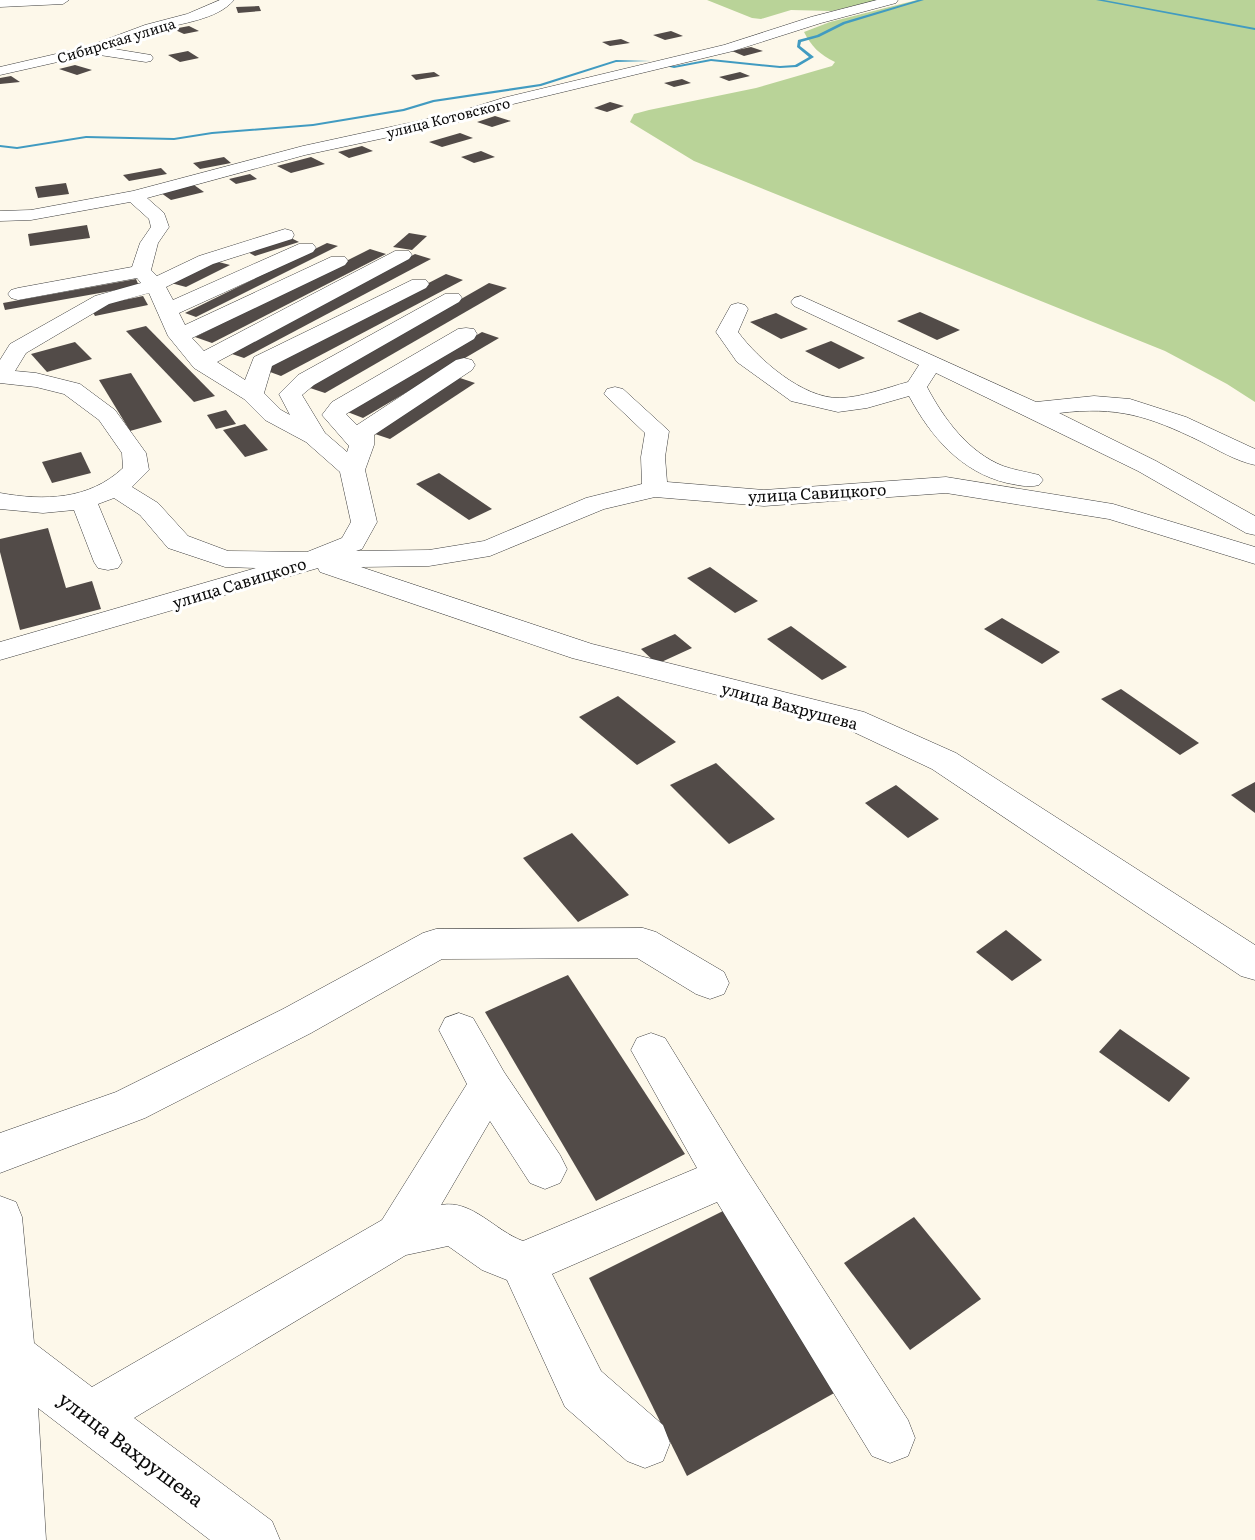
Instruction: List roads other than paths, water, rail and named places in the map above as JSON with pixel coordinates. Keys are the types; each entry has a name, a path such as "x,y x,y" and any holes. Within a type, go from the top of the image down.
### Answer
{"street":[{"path":"0,3 63,0"},
{"name":"Сибирская улица","path":"0,71 90,50 150,28 192,17 219,7 228,0"},
{"name":"улица Котовского","path":"0,216 31,215 134,196 303,151 459,117 508,101 728,48 816,20 892,0"},
{"path":"90,50 146,58"},
{"path":"134,196 158,217 160,227 148,243 148,278 178,336 202,363 252,394 273,415 315,437 352,470"},
{"path":"0,501 28,507 84,502 115,488 136,470 134,453 107,415 72,389 36,380 0,376 18,349 102,300 148,278 285,235"},
{"path":"166,310 306,248"},
{"path":"202,363 215,353 402,255"},
{"path":"178,336 338,261"},
{"path":"18,294 148,278"},
{"path":"252,394 262,362 419,284"},
{"path":"315,437 290,394 306,380 452,298"},
{"path":"801,302 1033,409 1147,466 1255,527"},
{"path":"738,309 727,332 745,357 800,396 837,405 867,401 916,387 932,363"},
{"path":"362,445 334,415 340,407 466,334"},
{"path":"115,488 149,509 178,542 225,559 311,560 352,543 364,522 352,470 362,445 362,432 464,365"},
{"path":"916,387 926,408 962,452 991,471 1083,491 1104,501 1113,512"},
{"path":"615,394 657,431 653,457 655,489"},
{"path":"1033,409 1090,404 1129,405 1255,458"},
{"name":"улица Савицкого","path":"0,651 311,560 429,558 490,548 595,503 655,489 764,498 946,485 1113,512 1255,556"},
{"path":"84,502 108,562"},
{"name":"улица Вахрушева","path":"311,560 583,651 853,719 944,761 1255,965"},
{"path":"0,1153 130,1105 297,1021 436,944 644,943 710,983"},
{"path":"459,1030 489,1085 545,1169"},
{"path":"651,1050 726,1177 890,1438"},
{"path":"398,1235 489,1085"},
{"path":"523,1264 726,1177"},
{"path":"0,1217 5,1358 19,1540"},
{"path":"90,1416 398,1235 453,1224 498,1254 523,1264 583,1389 645,1443"},
{"name":"улица Вахрушева","path":"5,1358 90,1416 253,1540"}],"waterway":[{"path":"664,65 674,67 711,60 780,67 796,66 812,57 798,46 799,41 818,36 844,23 922,0"},
{"path":"1098,0 1255,29"},
{"path":"0,146 17,148 86,137 174,139 212,133 313,125 404,110 433,101 541,85 616,61 649,61"}]}
